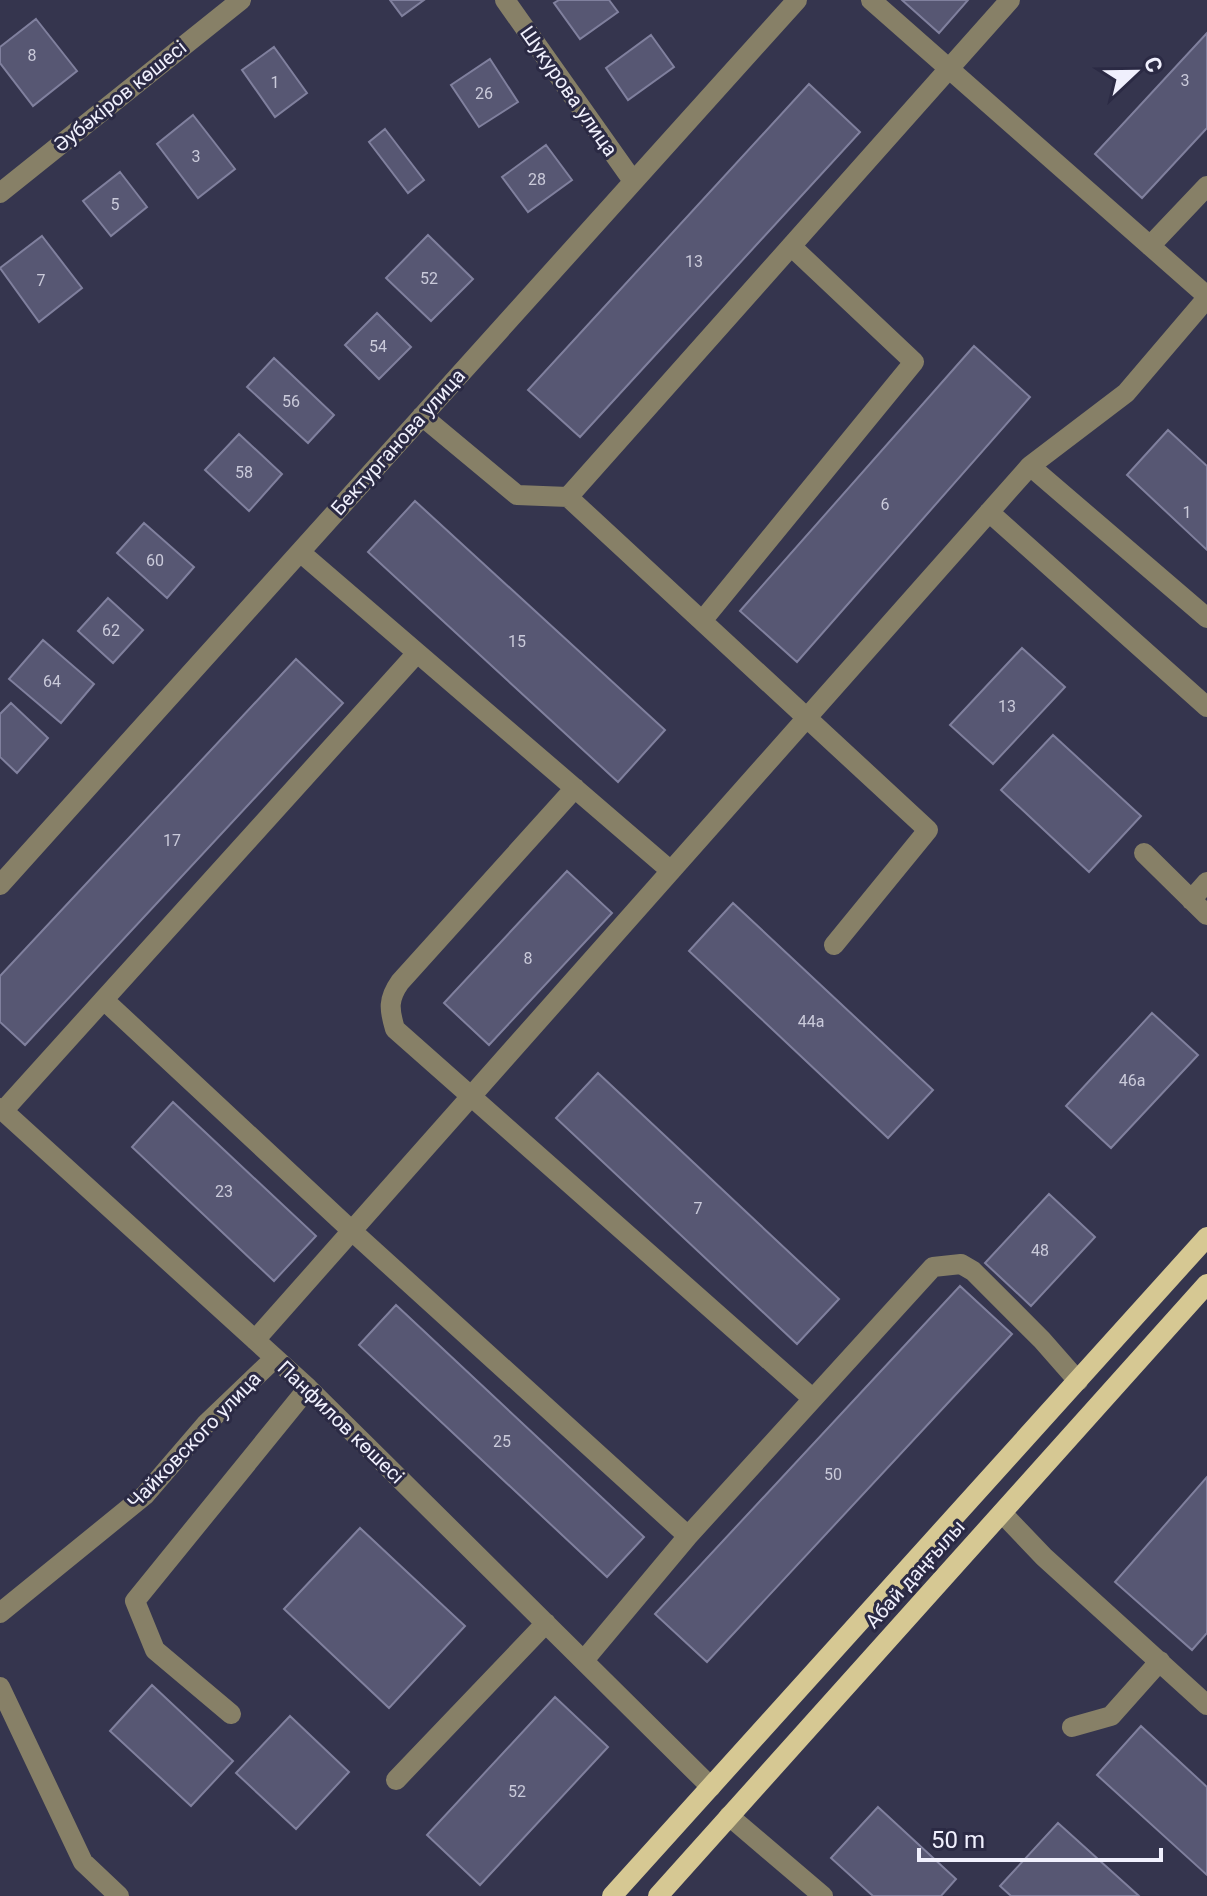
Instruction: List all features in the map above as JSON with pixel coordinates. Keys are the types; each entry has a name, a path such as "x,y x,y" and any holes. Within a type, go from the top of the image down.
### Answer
{"main road":[{"name":"Абай даңғылы","path":"612,1896 1207,1237"},
{"name":"Абай даңғылы","path":"658,1896 1207,1284"}],"street":[{"name":"Әубәкіров көшесі","path":"0,193 241,0"},
{"name":"Шукурова улица","path":"505,0 633,181"},
{"name":"Бектурганова улица","path":"0,885 797,0"},
{"path":"255,1340 1030,466 1126,393 1207,297 871,0"},
{"path":"568,497 1010,0"},
{"path":"1150,246 1207,186"},
{"path":"702,621 914,362 791,246"},
{"path":"422,416 517,495 568,497 928,830 834,945"},
{"path":"1030,466 1207,618"},
{"path":"989,512 1207,707"},
{"path":"300,552 671,871"},
{"path":"2,1110 417,653"},
{"path":"575,788 390,995 389,1011 395,1029 812,1398"},
{"path":"1144,853 1207,915"},
{"path":"1191,900 1207,882"},
{"path":"104,1000 352,1231 688,1536"},
{"name":"Панфилов көшесі","path":"2,1110 308,1388 711,1787"},
{"path":"585,1659 688,1536 933,1267 961,1264 973,1271 1078,1381"},
{"name":"Чайковского улица","path":"0,1613 145,1495 206,1424 275,1358"},
{"path":"231,1714 155,1650 135,1601 308,1388"},
{"path":"1002,1513 1044,1557 1207,1705"},
{"path":"396,1780 546,1623"},
{"path":"1072,1727 1111,1716 1160,1661"},
{"path":"0,1687 83,1862 119,1896"},
{"path":"729,1816 823,1896"}],"building":[{"path":"390,0 424,0 402,16"},
{"path":"559,0 609,0 618,12 580,39 554,3"},
{"path":"902,0 968,0 939,33"},
{"path":"36,19 77,71 33,106 0,63 0,47"},
{"path":"1207,33 1207,128 1142,198 1095,154"},
{"path":"651,35 674,67 628,100 606,68"},
{"path":"274,47 307,93 275,117 242,70"},
{"path":"490,59 518,102 479,127 451,85"},
{"path":"809,84 860,132 580,437 528,390"},
{"path":"193,115 235,169 198,198 157,144"},
{"path":"385,129 424,180 408,193 369,142"},
{"path":"546,145 572,180 528,212 502,177"},
{"path":"120,172 147,207 111,236 83,201"},
{"path":"428,235 473,279 431,321 386,278"},
{"path":"42,236 82,288 39,322 0,268"},
{"path":"377,313 411,347 379,379 345,345"},
{"path":"974,346 1030,397 797,662 740,611"},
{"path":"274,358 334,415 308,443 247,387"},
{"path":"1168,430 1207,466 1207,550 1127,475"},
{"path":"239,434 282,474 249,511 205,470"},
{"path":"415,501 665,730 618,782 368,552"},
{"path":"144,523 194,567 167,598 117,553"},
{"path":"108,598 143,630 113,663 78,631"},
{"path":"43,640 94,684 61,723 9,679"},
{"path":"1022,648 1065,687 993,764 950,725"},
{"path":"296,659 343,703 25,1045 0,1022 0,976"},
{"path":"11,703 48,738 17,773 0,757 0,714"},
{"path":"1053,735 1141,816 1089,872 1001,790"},
{"path":"567,871 612,913 489,1045 444,1003"},
{"path":"733,903 933,1090 888,1138 689,951"},
{"path":"1152,1013 1198,1055 1111,1148 1066,1106"},
{"path":"598,1073 839,1299 797,1344 556,1118"},
{"path":"173,1102 316,1236 274,1281 132,1147"},
{"path":"1049,1194 1095,1237 1031,1306 985,1263"},
{"path":"960,1286 1012,1334 707,1662 655,1614"},
{"path":"396,1305 644,1537 607,1577 359,1345"},
{"path":"1207,1477 1207,1633 1192,1650 1115,1582"},
{"path":"360,1528 465,1626 389,1708 284,1609"},
{"path":"152,1685 233,1761 191,1806 110,1731"},
{"path":"555,1697 608,1747 480,1885 427,1835"},
{"path":"290,1716 349,1772 296,1829 236,1773"},
{"path":"1141,1726 1207,1787 1207,1875 1097,1775"},
{"path":"878,1807 956,1879 941,1896 873,1896 831,1858"},
{"path":"1058,1823 1139,1896 1011,1896 1000,1886"}]}
